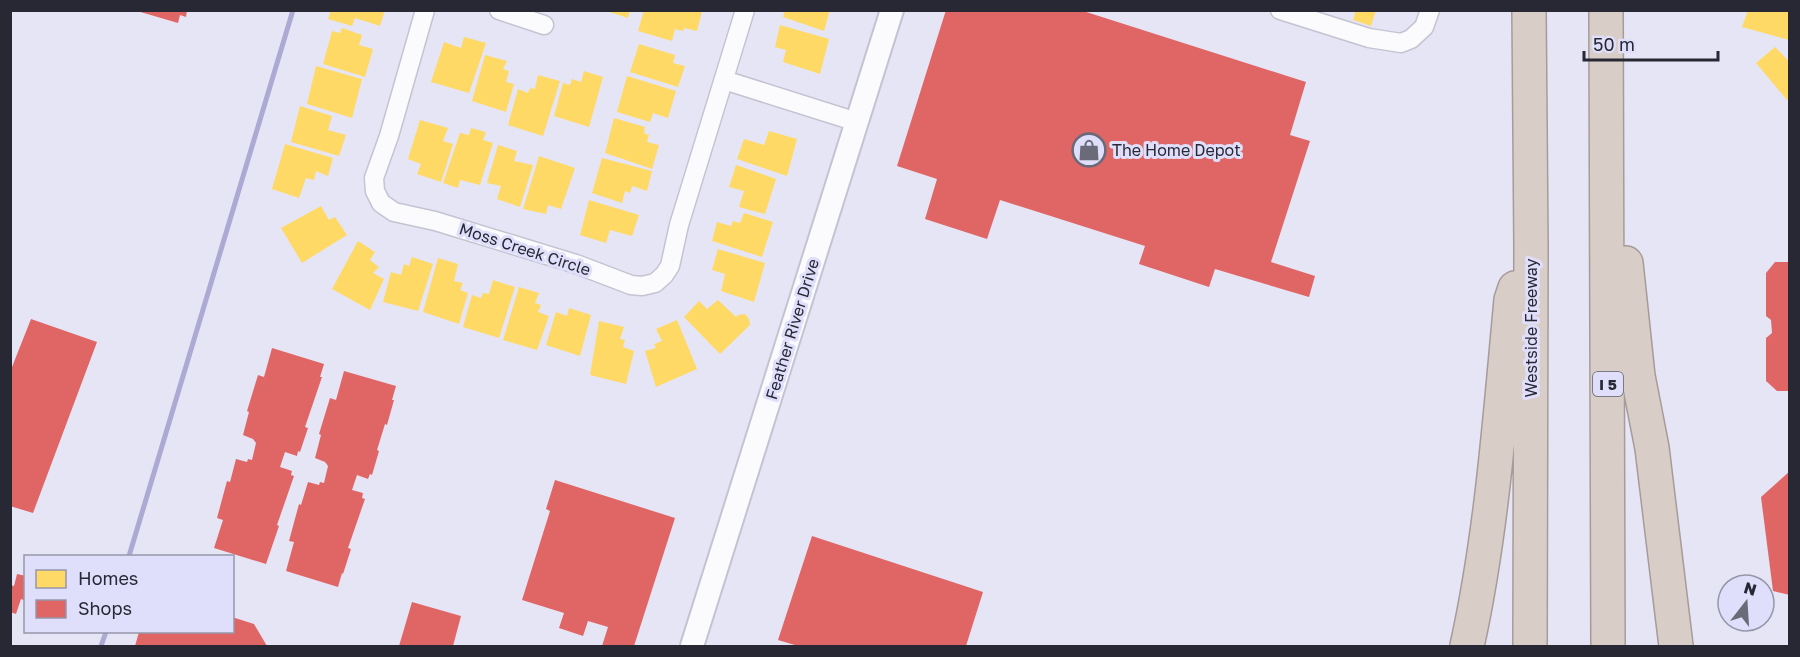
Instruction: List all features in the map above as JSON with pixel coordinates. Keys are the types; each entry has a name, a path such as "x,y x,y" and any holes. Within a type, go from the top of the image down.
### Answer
{"highway":[{"name":"Westside Freeway","path":"1529,10 1530,646"},
{"name":"I 5","path":"1606,10 1608,646"},
{"path":"1607,121 1624,243 1638,376 1652,448 1676,646"},
{"path":"1467,646 1479,590 1493,485 1511,300 1531,247"}],"street":[{"name":"Moss Creek Circle","path":"425,10 389,136 374,178 375,191 381,203 394,212 435,221 576,264 631,285 642,286 655,283 664,275 669,266 679,225 745,10"},
{"path":"499,10 544,25"},
{"name":"Feather River Drive","path":"692,646 892,10"},
{"path":"1280,10 1369,38 1401,43 1411,39 1424,27 1430,10"},
{"path":"724,80 857,122"}],"building: Homes":[{"path":"331,10 385,10 380,26 355,18 352,26 328,19"},
{"path":"603,10 630,10 628,18"},
{"path":"644,10 702,11 697,31 684,28 683,31 675,29 672,41 638,31"},
{"path":"785,10 830,10 824,31 783,17"},
{"path":"1356,10 1376,10 1371,26 1353,20"},
{"path":"1748,10 1790,10 1789,40 1742,27"},
{"path":"780,25 829,39 820,74 783,62 786,50 775,47"},
{"path":"342,28 362,35 359,45 373,49 365,77 323,64 332,31 340,33"},
{"path":"464,37 486,43 469,93 431,82 444,42 461,48"},
{"path":"639,44 675,55 673,63 685,66 678,87 630,72"},
{"path":"1775,47 1790,62 1790,98 1787,100 1756,63"},
{"path":"485,55 507,61 503,69 509,71 506,82 514,84 506,112 472,101"},
{"path":"316,66 362,79 352,118 307,104"},
{"path":"584,71 603,77 589,127 554,116 563,83 570,85 572,79 581,82"},
{"path":"538,75 560,81 543,136 508,125 518,89 528,93 530,88 535,89"},
{"path":"627,76 676,91 668,118 653,113 650,122 617,112"},
{"path":"300,106 332,116 328,130 346,135 339,156 291,142"},
{"path":"614,118 645,127 644,133 649,135 647,142 659,145 652,169 605,153"},
{"path":"420,120 448,128 443,141 453,144 441,182 417,174 421,164 408,159"},
{"path":"471,128 486,132 483,140 493,143 480,185 460,180 458,188 443,183 460,133 469,135"},
{"path":"769,131 797,139 787,176 737,159 744,139 764,145"},
{"path":"285,144 333,158 328,176 316,171 314,180 306,178 299,198 272,189"},
{"path":"498,145 517,151 514,161 533,165 520,207 497,199 501,186 487,183"},
{"path":"539,156 575,168 561,209 548,205 546,214 523,209"},
{"path":"602,158 652,171 647,191 632,186 630,193 625,191 622,203 592,193"},
{"path":"736,165 776,179 765,214 739,207 744,191 729,187"},
{"path":"589,200 639,215 632,236 610,230 606,243 580,235"},
{"path":"321,206 329,220 335,217 347,235 302,263 281,228"},
{"path":"744,213 773,222 762,257 712,241 717,222 731,226 733,221 740,223"},
{"path":"358,241 375,252 370,260 379,267 373,273 384,279 370,310 332,289"},
{"path":"718,249 765,263 754,302 721,291 725,274 712,270"},
{"path":"412,257 433,264 418,311 383,302 391,272 401,275 404,264 409,266"},
{"path":"438,258 458,264 454,281 463,283 460,290 468,293 459,324 423,312"},
{"path":"493,280 515,287 499,338 463,327 472,295 481,298 483,293 489,294"},
{"path":"519,287 539,293 535,303 541,305 538,312 549,316 537,350 503,340"},
{"path":"718,300 736,317 745,314 750,325 720,354 684,317 699,301 707,309"},
{"path":"569,308 591,315 580,356 546,345 556,312 567,316"},
{"path":"677,320 697,369 656,387 645,351 656,348 654,344 662,341 656,329"},
{"path":"599,321 624,327 620,339 625,340 623,347 634,351 626,384 590,375"}],"building: Shops":[{"path":"187,10 186,17 180,15 178,23 137,11"},
{"name":"The Home Depot","path":"946,10 1080,10 1306,82 1290,135 1310,141 1271,262 1315,276 1309,297 1215,269 1209,287 1139,264 1145,246 1000,200 987,239 925,219 937,179 897,166"},
{"path":"1775,262 1790,262 1790,391 1777,391 1766,381 1766,338 1772,333 1771,320 1766,316 1766,273"},
{"path":"31,319 97,342 33,513 10,506 10,372"},
{"path":"272,348 324,364 300,452 298,451 297,456 285,452 280,467 292,471 291,475 294,476 266,564 214,548 223,520 217,518 227,481 230,482 236,459 247,462 248,459 252,460 256,443 253,439 243,435 249,412 247,411 258,375 264,377"},
{"path":"344,371 396,386 372,475 370,474 368,479 357,475 352,490 363,493 362,498 365,499 348,548 351,549 338,587 286,571 294,542 289,541 299,504 301,505 308,482 319,485 320,482 324,483 328,466 325,462 315,458 321,435 319,434 330,398 336,400"},
{"path":"1790,471 1790,595 1776,592 1776,573 1771,573 1761,497"},
{"path":"555,480 675,518 634,646 602,646 608,627 588,621 583,636 559,628 564,613 522,600 550,511 546,509"},
{"path":"812,536 983,592 966,646 798,646 778,640"},
{"path":"17,574 24,576 24,600 21,599 16,614 10,612 10,585 14,586"},
{"path":"412,602 461,616 453,646 399,646"},
{"path":"234,618 254,624 267,646 135,646 139,633 234,633"}],"waterway":[{"path":"129,555 293,10"},
{"path":"101,646 106,633"}],"place":[{"name":"The Home Depot","path":"1089,150"}]}
